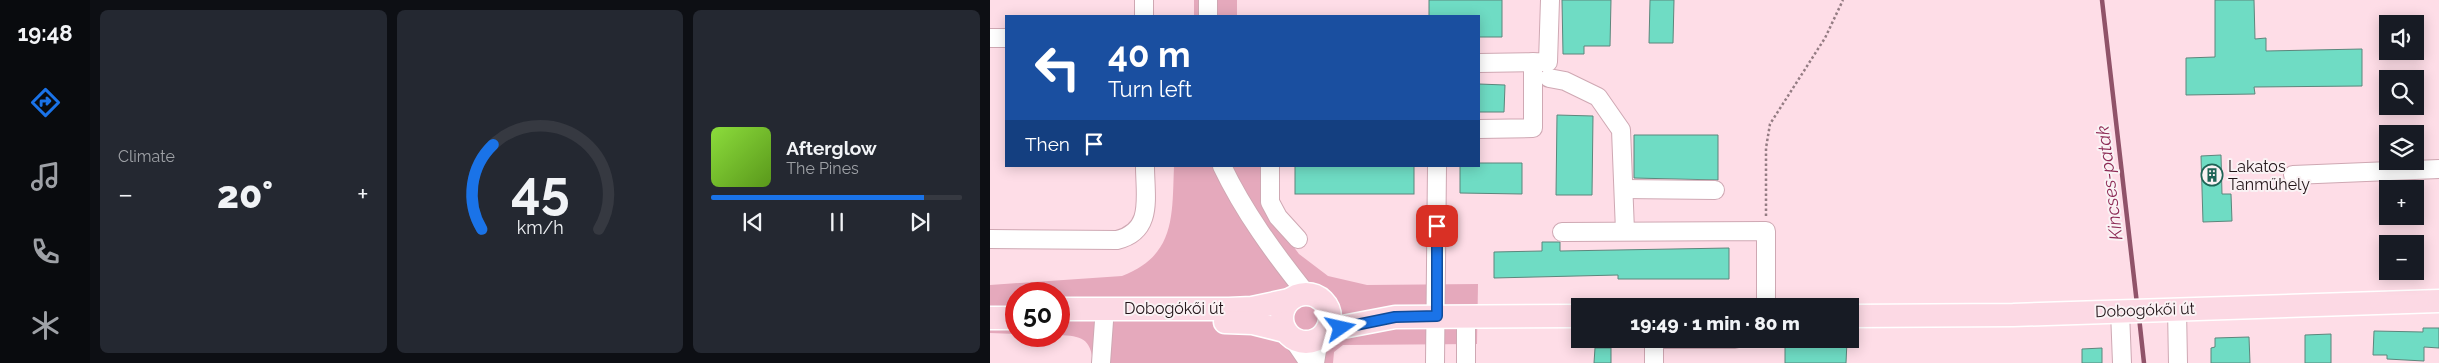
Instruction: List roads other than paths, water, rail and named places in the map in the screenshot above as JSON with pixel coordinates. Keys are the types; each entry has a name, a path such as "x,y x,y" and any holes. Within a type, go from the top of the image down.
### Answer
{"main road":[{"path":"1325,326 1319,297 1296,296 1282,315 1288,334 1307,342 1325,326 1395,317 1466,315 1571,316"},
{"name":"Dobogókői út","path":"1070,308 1252,308 1296,296"},
{"name":"Dobogókői út","path":"1859,316 2012,315 2177,308 2439,301"},
{"path":"990,310 1005,309"},
{"path":"990,318 1005,318"},
{"name":"Dobogókői út","path":"1070,320 1253,323 1288,334"}],"street":[{"path":"1144,0 1144,15"},
{"path":"1208,0 1208,15"},
{"path":"1480,63 1548,62 1550,0"},
{"path":"990,38 1005,38"},
{"path":"1480,129 1533,128 1533,62"},
{"path":"1549,78 1565,81 1598,98 1611,112 1621,130 1625,231"},
{"path":"990,239 1117,240 1128,237 1134,233 1144,219 1145,167"},
{"path":"1222,167 1237,197 1269,246 1296,296"},
{"path":"1270,167 1270,202 1278,217 1298,239"},
{"path":"1435,363 1437,316 1437,167"},
{"path":"2293,175 2439,169"},
{"path":"1624,189 1716,190"},
{"path":"1562,232 1766,231 1766,298"},
{"path":"2177,308 2178,363"},
{"path":"2122,363 2132,310"},
{"path":"1466,315 1466,363"},
{"path":"1101,363 1104,321"},
{"path":"1315,363 1325,326"},
{"path":"1288,334 1309,363"},
{"path":"1654,348 1654,363"}],"waterway":[{"name":"Kincses-patak","path":"2102,0 2137,304"},
{"name":"Kincses-patak","path":"2139,317 2144,363"}],"place":[{"name":"Lakatos Tanműhely","path":"2212,175"}]}
